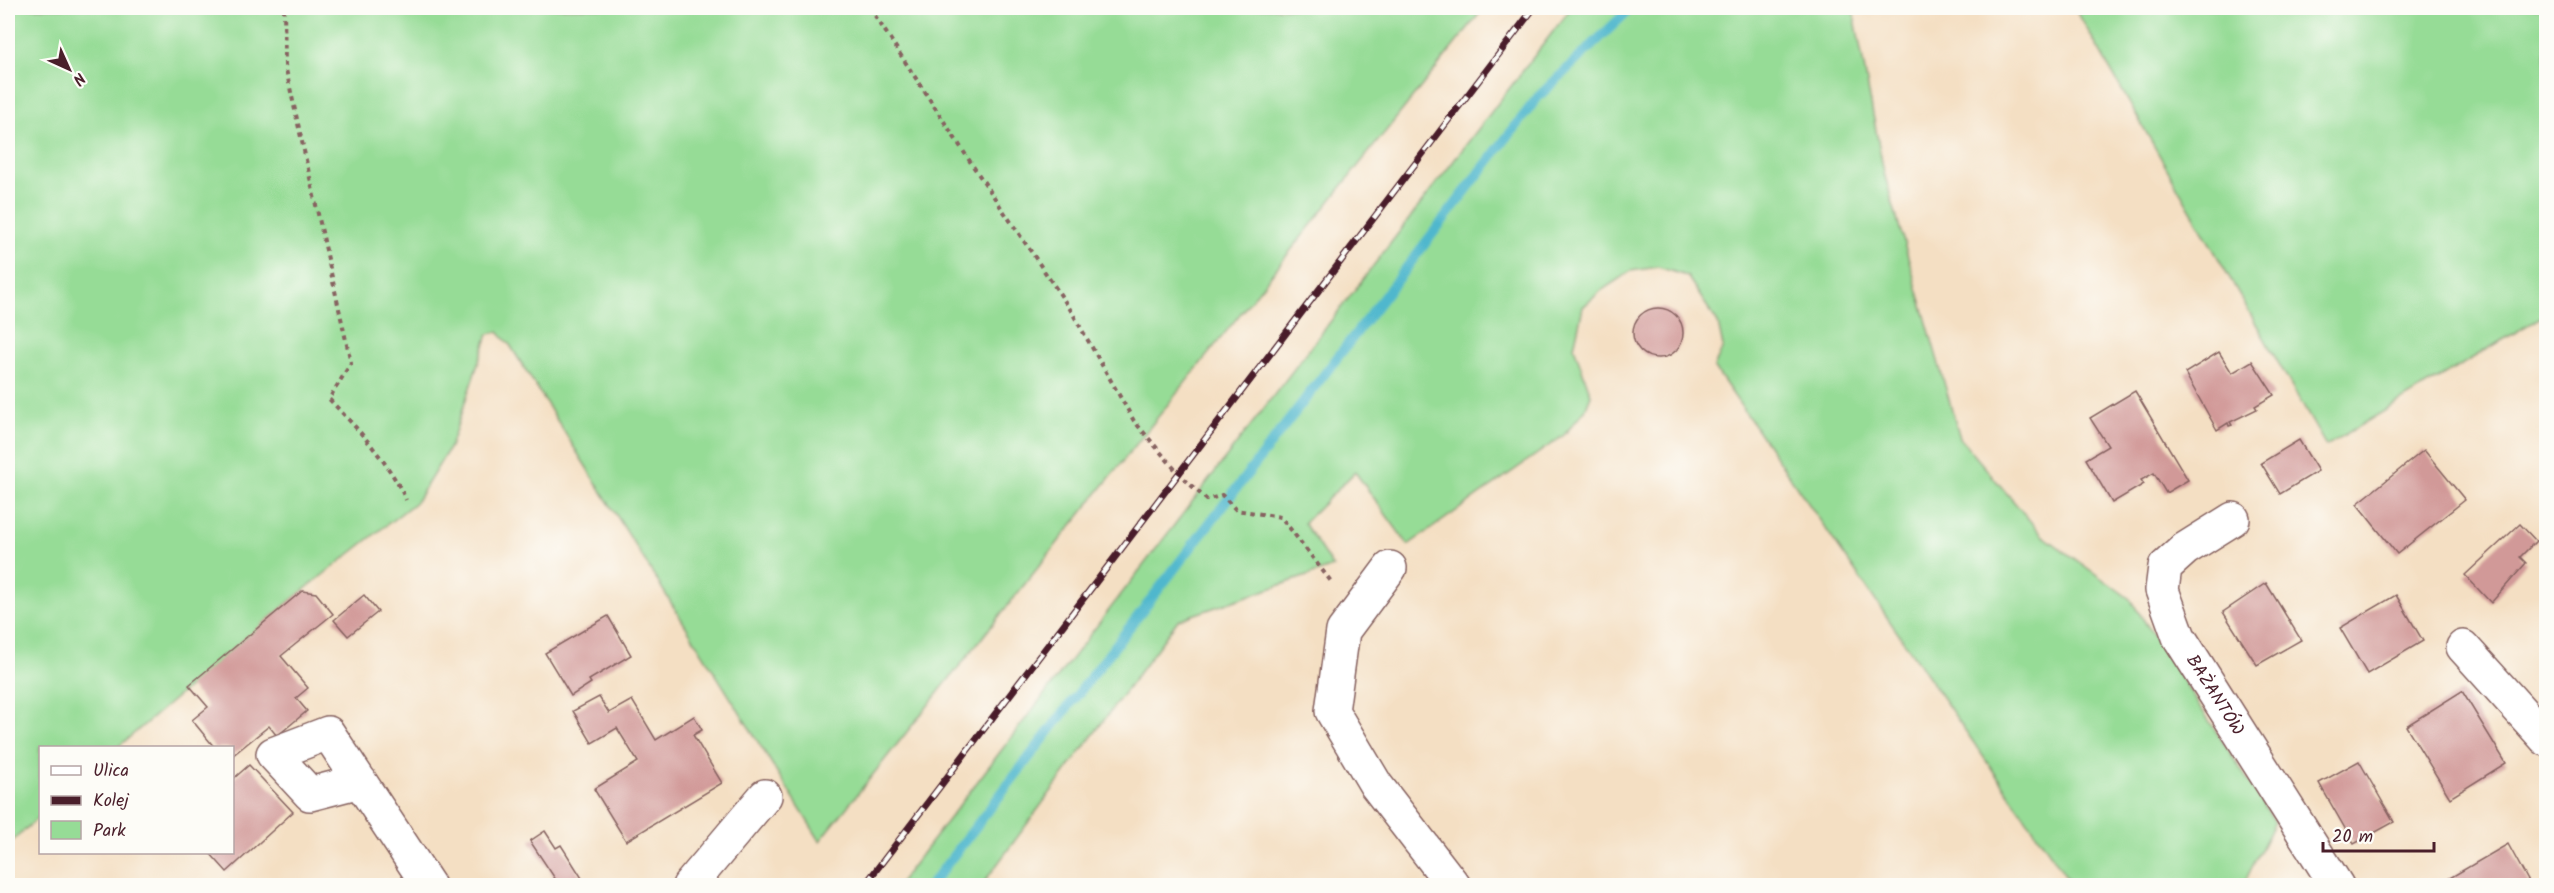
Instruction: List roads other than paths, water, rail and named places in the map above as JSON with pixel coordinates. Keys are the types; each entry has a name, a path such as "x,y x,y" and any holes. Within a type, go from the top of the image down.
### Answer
{"street":[{"name":"BAŻANTÓW","path":"2234,519 2185,549 2165,567 2162,590 2179,637 2337,885"},
{"path":"1390,568 1343,631 1332,711 1376,785 1454,885"},
{"path":"2463,647 2547,739"},
{"path":"360,781 429,885"},
{"path":"689,885 765,796"}],"waterway":[{"path":"930,886 1538,97 1631,8"}],"railway":[{"path":"864,886 1534,8"}]}
